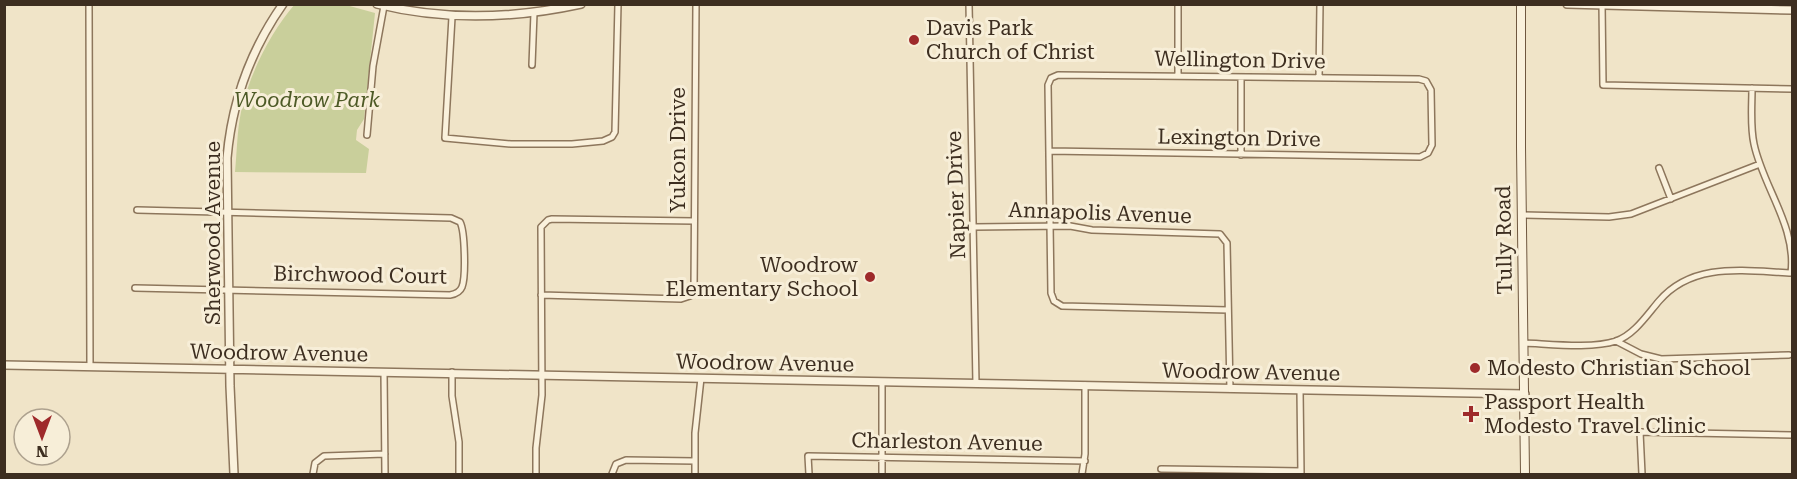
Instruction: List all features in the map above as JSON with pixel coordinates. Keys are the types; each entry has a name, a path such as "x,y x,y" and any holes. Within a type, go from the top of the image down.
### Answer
{"main road":[{"name":"Tully Road","path":"1521,4 1525,474"}],"street":[{"path":"89,4 90,367"},
{"name":"Sherwood Avenue","path":"234,474 230,369 228,147 236,97 250,60 283,4"},
{"path":"367,135 380,5 452,17 500,17 581,4"},
{"path":"452,17 445,138 500,144 541,145 603,141 612,137 615,128 618,4"},
{"name":"Yukon Drive","path":"541,295 681,299 691,295 695,287 696,4"},
{"name":"Napier Drive","path":"969,4 976,384"},
{"path":"1178,4 1178,76"},
{"path":"1319,78 1320,4"},
{"path":"1567,4 1790,8"},
{"path":"1602,5 1603,85 1792,89"},
{"path":"532,65 534,13"},
{"name":"Wellington Drive","path":"1049,152 1048,85 1052,78 1058,75 1419,79 1428,83 1431,90 1432,145 1428,153"},
{"path":"1240,155 1241,77"},
{"path":"1524,343 1596,344 1617,341 1643,320 1666,293 1693,276 1715,271 1792,273 1788,233 1760,164 1752,132 1752,88"},
{"path":"1049,152 1051,293 1055,303 1062,306 1228,310 1230,389"},
{"name":"Lexington Drive","path":"1049,152 1420,157 1428,153"},
{"path":"1522,215 1621,216 1760,164"},
{"path":"1659,168 1671,199"},
{"name":"Birchwood Court","path":"135,288 454,294 463,284 462,226 456,219 137,210"},
{"path":"536,474 542,375 540,231 544,223 552,219 694,221"},
{"name":"Annapolis Avenue","path":"974,227 1070,226 1092,230 1216,233 1224,237 1227,243 1228,310"},
{"path":"1617,341 1641,354 1661,359 1789,355"},
{"name":"Woodrow Avenue","path":"4,365 1525,394"},
{"path":"384,372 385,474"},
{"path":"452,372 452,404 459,442 459,474"},
{"path":"695,474 695,433 701,378"},
{"path":"882,382 882,474"},
{"path":"1082,474 1085,461 1085,385"},
{"path":"1161,469 1301,473 1300,390"},
{"path":"1642,474 1640,432 1792,435"},
{"path":"314,474 317,459 324,456 385,454"},
{"name":"Charleston Avenue","path":"808,474 808,456 1085,461"},
{"path":"612,474 616,465 626,460 695,461"}],"green space":[{"name":"Woodrow Park","path":"295,4 346,5 375,13 364,119 357,130 356,140 369,149 366,173 235,172 240,119 249,84 269,41"}],"place":[{"name":"Davis Park Church of Christ","path":"914,40"},
{"name":"Woodrow Elementary School","path":"870,277"},
{"name":"Modesto Christian School","path":"1475,368"},
{"name":"Passport Health Modesto Travel Clinic","path":"1471,414"}]}
